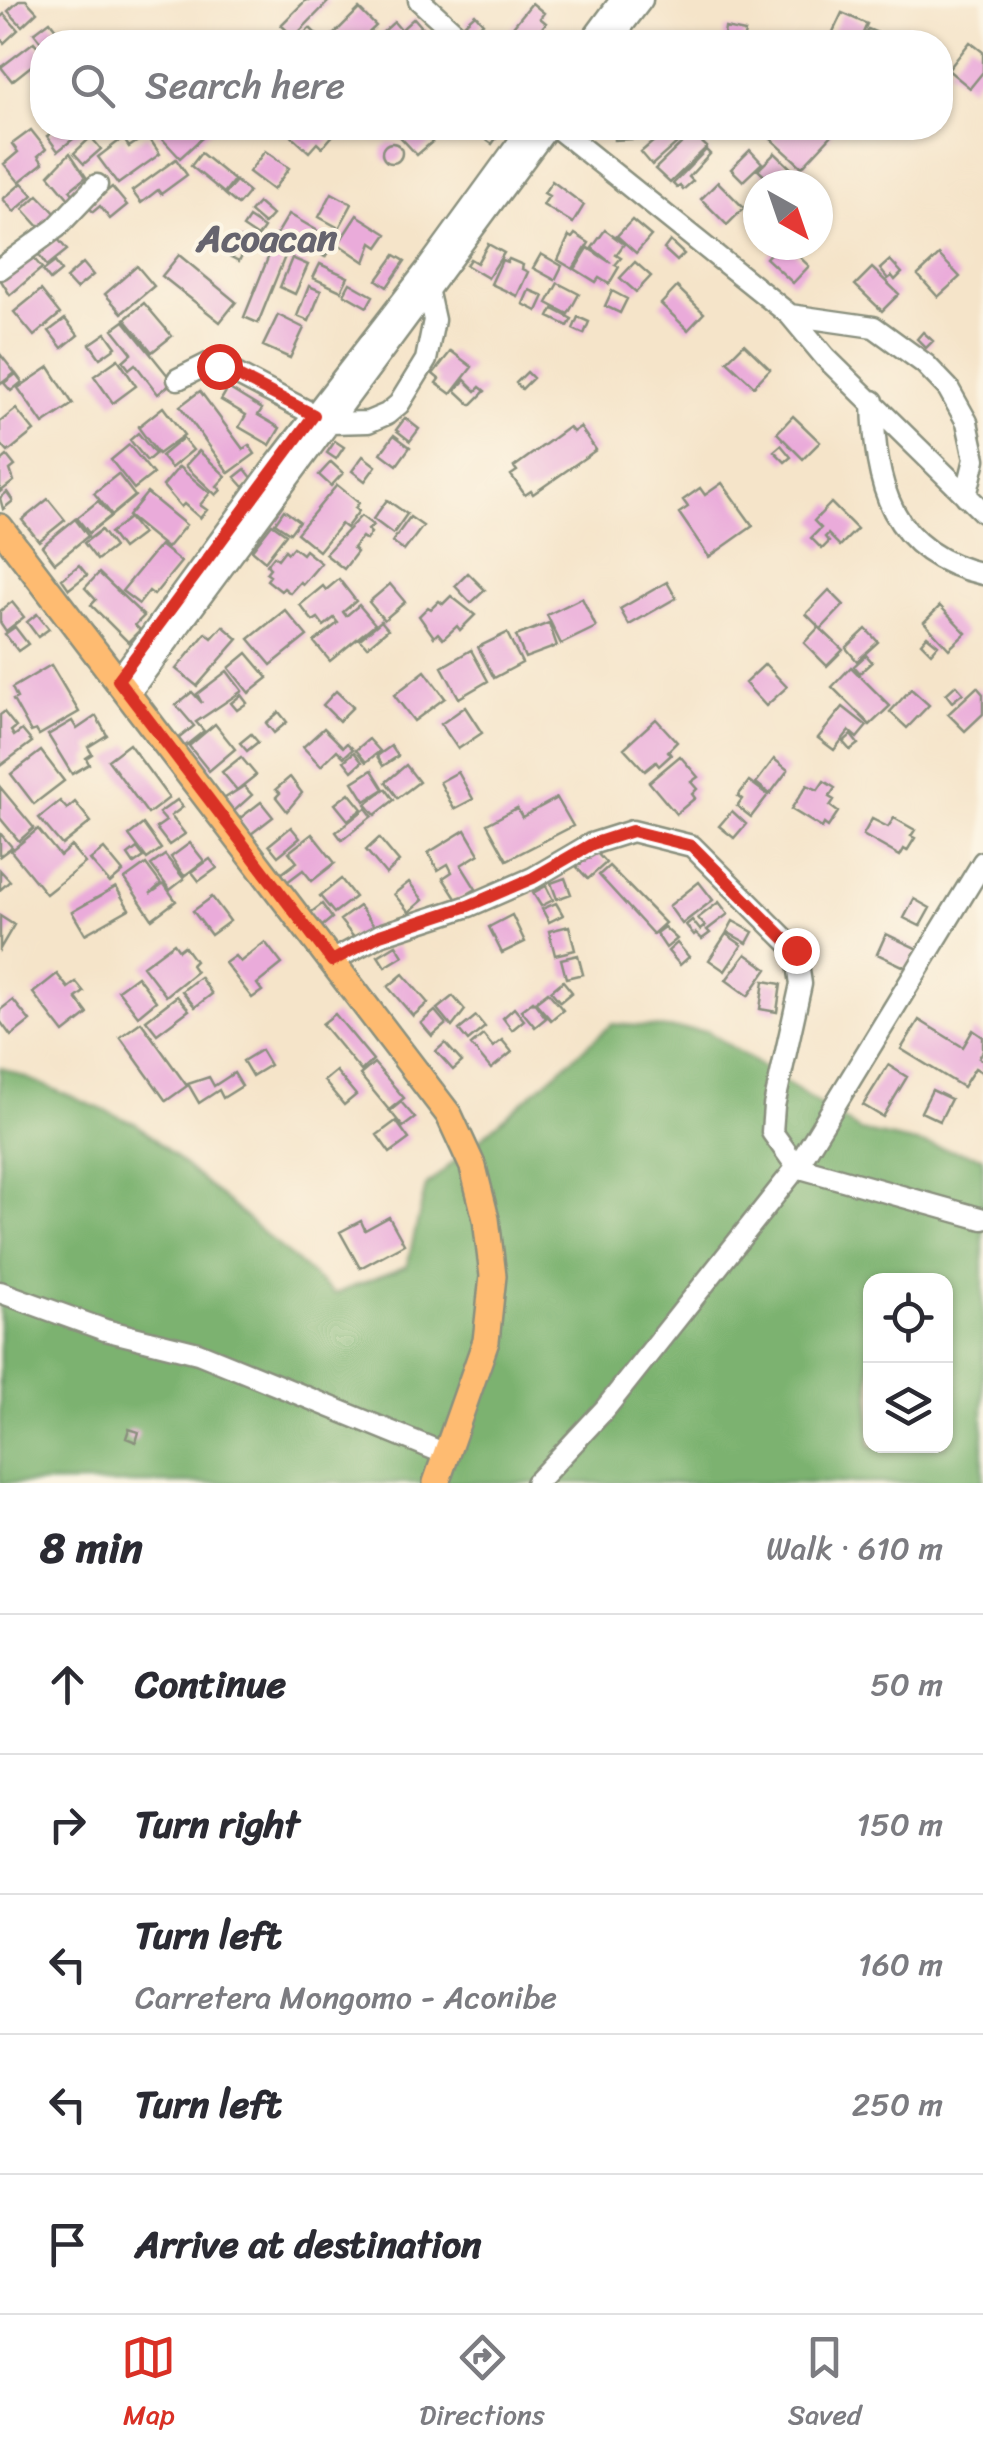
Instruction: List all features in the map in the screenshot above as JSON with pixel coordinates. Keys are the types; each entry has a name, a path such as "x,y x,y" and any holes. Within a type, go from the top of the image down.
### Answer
{"main road":[{"path":"1,531 449,1115 473,1167 486,1219 493,1276 486,1341 436,1483"}],"street":[{"path":"420,0 452,30"},
{"path":"599,30 621,0"},
{"path":"619,30 642,0"},
{"path":"124,687 322,419 520,140"},
{"path":"322,419 428,293 539,140"},
{"path":"571,140 790,315 825,357 983,512"},
{"path":"0,268 56,228 97,185"},
{"path":"178,379 210,364 219,366 322,419 368,422 399,404 426,360 434,320 428,293"},
{"path":"790,315 874,327 948,388 967,422 976,459 966,496"},
{"path":"873,400 882,488 890,509 905,530 944,562 983,574"},
{"path":"332,961 380,935 468,906 517,885 592,844 632,831 692,846 796,950 801,984 774,1106 772,1132 797,1167 983,1219"},
{"path":"536,1483 605,1409 797,1167 983,862"},
{"path":"0,1292 105,1330 198,1353 446,1454"}],"green space":[{"path":"612,1024 707,1031 860,1131 983,1157 983,1483 0,1483 0,1067 137,1124 334,1294 407,1266 426,1186"}],"building":[{"path":"20,0 26,0 37,12 22,26 8,11"},
{"path":"306,0 330,0 301,30 286,30 281,25"},
{"path":"532,3 544,13 540,18 546,23 540,30 510,30"},
{"path":"359,9 376,26 372,30 338,30"},
{"path":"842,13 867,24 864,30 834,30"},
{"path":"4,14 18,30 4,43 0,38 0,18"},
{"path":"475,14 483,23 471,30 465,23"},
{"path":"414,18 421,26 416,30 401,30"},
{"path":"50,21 57,30 38,30"},
{"path":"394,22 401,30 385,30"},
{"path":"970,42 983,52 983,72 970,88 953,74 953,64"},
{"path":"30,45 30,67 12,81 1,67"},
{"path":"30,131 30,140 39,140 46,149 38,156 43,163 19,182 4,164 18,152 12,144"},
{"path":"50,140 72,140 58,151"},
{"path":"88,140 94,140 101,149 84,164 74,153"},
{"path":"120,140 129,147 140,140 150,140 160,154 118,184 98,157"},
{"path":"163,140 200,140 180,158"},
{"path":"296,140 329,140 322,148 317,143 309,152"},
{"path":"403,140 430,140 417,155"},
{"path":"655,140 680,140 652,165 641,152"},
{"path":"685,140 700,140 707,147 670,183 655,169"},
{"path":"772,140 827,140 802,167"},
{"path":"388,143 396,143 402,153 396,163 388,163 382,157 382,149"},
{"path":"706,150 710,154 689,177 693,181 683,190 677,188 673,184"},
{"path":"750,150 762,163 755,170 743,170 743,181 731,169"},
{"path":"265,151 289,168 273,190 249,172"},
{"path":"70,153 86,177 70,190 74,195 69,199 49,175"},
{"path":"201,153 234,180 224,193 191,166"},
{"path":"775,153 793,170 758,170"},
{"path":"176,159 187,175 141,203 132,191"},
{"path":"236,181 249,192 238,205 225,194"},
{"path":"552,181 584,205 573,223 543,205 549,196 544,193"},
{"path":"718,182 743,209 727,225 701,199"},
{"path":"22,183 33,195 14,212 3,199"},
{"path":"112,187 127,205 110,219 100,206 93,212 86,203 95,201"},
{"path":"332,193 352,204 339,228 319,217"},
{"path":"38,195 58,216 42,230 23,209"},
{"path":"258,203 272,215 264,224 250,212"},
{"path":"289,214 335,241 325,257 291,237 285,245 274,239"},
{"path":"357,215 387,234 378,247 372,243 365,262 338,244"},
{"path":"249,218 264,228 258,237 243,227"},
{"path":"632,220 651,236 636,253 617,236"},
{"path":"605,230 624,244 616,255 621,258 615,265 619,267 609,284 599,278 596,282 575,269 588,248 611,263 592,248"},
{"path":"575,234 589,243 573,269 558,260 569,236"},
{"path":"239,238 248,243 239,261 229,256"},
{"path":"58,239 67,250 47,266 38,254"},
{"path":"670,241 684,254 677,261 664,249"},
{"path":"488,244 504,253 488,278 466,265 470,259 477,263"},
{"path":"272,248 286,254 258,323 244,317"},
{"path":"30,254 42,268 10,295 0,279"},
{"path":"541,254 562,266 555,280 533,268"},
{"path":"179,255 236,302 220,322 162,276"},
{"path":"395,255 405,261 387,287 377,280"},
{"path":"939,255 960,277 938,297 918,275"},
{"path":"292,258 308,265 295,294 280,287"},
{"path":"509,259 528,272 517,296 491,284 502,260"},
{"path":"768,260 803,260 809,266 793,283"},
{"path":"890,260 902,273 895,280 892,276 888,279 880,269"},
{"path":"55,262 61,271 50,280 43,271"},
{"path":"635,262 651,276 636,292 620,278"},
{"path":"83,263 93,275 76,289 66,278"},
{"path":"320,264 348,277 341,291 313,278"},
{"path":"137,266 154,286 122,313 105,294"},
{"path":"872,268 899,294 882,311 855,285"},
{"path":"350,283 373,296 367,307 344,294"},
{"path":"558,283 579,294 568,314 547,303"},
{"path":"309,286 321,291 309,321 297,316"},
{"path":"677,287 704,313 688,330 661,304"},
{"path":"41,290 60,314 34,336 14,312"},
{"path":"529,290 544,296 537,311 523,304"},
{"path":"612,291 627,299 620,313 605,306"},
{"path":"144,303 172,336 152,352 125,319"},
{"path":"553,309 572,319 568,326 549,317"},
{"path":"278,315 304,328 290,358 263,346"},
{"path":"578,317 589,322 584,334 573,329"},
{"path":"65,319 78,335 62,348 49,331"},
{"path":"124,321 173,382 158,394 135,364 129,369 123,361 132,353 113,329"},
{"path":"923,332 933,341 926,348 917,339"},
{"path":"106,333 116,347 100,358 90,344"},
{"path":"744,344 770,369 754,386 727,361"},
{"path":"451,351 472,367 451,394 436,383 439,379 433,374"},
{"path":"0,354 15,373 2,383 0,381"},
{"path":"118,359 136,386 113,403 94,376"},
{"path":"49,367 73,404 43,424 18,388"},
{"path":"527,372 533,378 522,389 516,383"},
{"path":"16,374 22,382 11,391 4,383"},
{"path":"465,380 476,391 480,387 485,391 471,405 455,390"},
{"path":"228,388 262,409 258,415 280,428 270,445 239,427 246,415 221,400"},
{"path":"200,391 243,449 249,445 255,454 229,473 180,406"},
{"path":"163,407 184,435 158,454 138,427"},
{"path":"16,409 34,431 8,452 0,443 0,422"},
{"path":"793,416 820,442 803,459 777,433"},
{"path":"405,418 419,429 410,441 396,430"},
{"path":"569,427 573,432 580,427 596,450 533,494 531,491 525,495 511,475 517,471 514,467"},
{"path":"138,433 155,454 147,461 130,440"},
{"path":"394,435 410,447 397,465 381,453"},
{"path":"183,438 193,450 171,468 161,456"},
{"path":"335,441 344,447 336,459 327,453"},
{"path":"129,445 153,474 134,489 111,460"},
{"path":"781,445 791,457 785,462 774,451"},
{"path":"199,451 226,476 217,486 221,490 216,495 185,466"},
{"path":"7,456 15,466 10,470 14,481 0,492 0,462"},
{"path":"363,456 376,466 365,481 352,471"},
{"path":"331,462 343,473 331,486 319,475"},
{"path":"179,467 210,493 200,505 207,510 200,518 184,504 181,507 163,486"},
{"path":"245,469 253,479 244,487 235,477"},
{"path":"118,474 135,496 112,515 94,493"},
{"path":"722,483 753,526 709,557 679,513 688,507 683,500 700,488 705,495"},
{"path":"337,485 359,503 355,508 359,511 346,528 341,524 319,551 297,533"},
{"path":"7,492 13,501 3,509 0,498"},
{"path":"147,493 186,525 167,548 128,516"},
{"path":"48,499 65,520 39,541 22,520"},
{"path":"387,500 407,514 393,534 373,519"},
{"path":"98,501 111,516 89,533 77,518"},
{"path":"831,503 857,529 840,546 828,534 825,537 829,542 822,549 811,538 821,528 814,521"},
{"path":"284,510 299,521 290,533 275,523"},
{"path":"361,516 373,525 368,530 371,533 353,548 357,552 344,569 325,554"},
{"path":"410,517 423,526 404,551 392,542"},
{"path":"129,518 142,534 122,549 110,533"},
{"path":"75,519 88,536 55,563 42,546"},
{"path":"272,524 286,534 265,561 252,550"},
{"path":"101,530 114,547 97,560 84,543"},
{"path":"160,545 181,562 154,595 149,591 139,604 122,591"},
{"path":"293,547 302,554 305,550 321,563 290,593 267,580 270,576 266,573 274,556 278,559"},
{"path":"79,565 87,575 69,589 62,579"},
{"path":"99,573 144,616 135,625 140,630 128,642 91,605 96,600 85,588"},
{"path":"468,573 485,590 471,603 455,586"},
{"path":"339,579 356,601 343,612 346,616 359,605 375,624 330,661 314,642 338,623 334,618 324,626 318,618 313,621 300,605 323,586 326,590"},
{"path":"667,582 676,598 629,625 620,609"},
{"path":"390,584 405,602 384,620 369,602"},
{"path":"829,590 844,605 821,629 806,614"},
{"path":"451,596 475,615 460,630 457,626 443,639 438,633 434,637 419,616"},
{"path":"582,598 596,627 561,644 547,615"},
{"path":"12,602 24,617 6,631 0,622 0,611"},
{"path":"940,606 966,633 949,649 924,622"},
{"path":"285,610 307,636 271,665 249,639"},
{"path":"37,614 49,629 38,637 27,622"},
{"path":"381,621 388,629 367,647 360,639"},
{"path":"549,623 557,646 525,658 516,636"},
{"path":"223,626 238,639 197,686 176,669 206,633 212,638"},
{"path":"15,627 28,644 18,651 5,634"},
{"path":"819,627 843,650 827,666 804,643"},
{"path":"866,629 878,642 857,661 846,648"},
{"path":"507,633 522,663 494,678 478,647"},
{"path":"927,636 938,645 931,653 921,643"},
{"path":"471,650 488,681 459,698 442,667"},
{"path":"247,653 268,678 249,693 229,668"},
{"path":"866,655 872,662 860,673 854,666"},
{"path":"765,664 787,687 766,706 745,683"},
{"path":"51,665 79,712 39,735 36,730 31,732 13,700 17,698 12,688"},
{"path":"851,667 890,706 870,725 832,687"},
{"path":"227,671 242,691 196,722 204,731 184,747 178,739 194,726 176,705 192,692 202,703 197,694"},
{"path":"425,671 445,698 414,721 394,695"},
{"path":"956,685 963,693 952,702 946,694"},
{"path":"977,687 983,694 983,714 965,731 948,714"},
{"path":"911,689 929,705 907,728 890,712"},
{"path":"336,691 353,707 339,721 323,705"},
{"path":"241,695 247,703 237,710 231,703"},
{"path":"465,707 482,733 458,749 441,724"},
{"path":"843,707 867,726 857,738 849,731 834,750 818,738"},
{"path":"4,712 16,727 11,731 14,736 22,730 32,742 0,766 0,715"},
{"path":"279,712 287,722 274,733 266,723"},
{"path":"96,716 107,735 88,747 92,754 86,758 89,764 72,774 48,735 72,721 77,729"},
{"path":"656,719 677,742 659,766 656,762 645,771 624,748"},
{"path":"215,724 235,749 209,771 189,746"},
{"path":"324,728 343,747 347,743 353,749 344,757 337,750 321,766 303,747"},
{"path":"251,734 258,742 247,751 240,743"},
{"path":"851,735 858,744 850,750 843,742"},
{"path":"369,739 380,751 366,762 356,750"},
{"path":"129,744 169,798 148,814 108,760"},
{"path":"391,746 398,756 383,766 377,756"},
{"path":"41,751 64,781 34,804 11,774"},
{"path":"354,752 362,762 352,771 344,761"},
{"path":"680,756 698,777 691,782 697,789 692,794 695,798 676,814 649,782"},
{"path":"241,757 256,775 237,790 222,772"},
{"path":"774,759 788,770 770,794 756,783"},
{"path":"406,765 419,782 398,798 386,782"},
{"path":"372,770 384,789 365,801 353,782"},
{"path":"458,772 473,799 454,809 440,782"},
{"path":"290,777 302,793 287,811 276,797 280,793 276,789"},
{"path":"749,781 768,795 751,817 737,806 742,799 738,796"},
{"path":"824,781 835,788 829,797 834,800 830,806 838,812 828,827 824,824 822,828 791,809 807,785 818,790"},
{"path":"244,786 252,795 232,813 222,800"},
{"path":"0,787 34,828 19,841 0,818"},
{"path":"386,789 394,800 375,815 366,804"},
{"path":"349,793 362,809 348,820 335,804"},
{"path":"557,798 573,826 507,860 487,824 517,808 522,817"},
{"path":"177,800 183,807 171,816 185,834 169,845 156,828 166,821 159,813"},
{"path":"60,801 67,809 75,802 91,822 62,845 39,818"},
{"path":"261,802 273,817 251,834 239,819"},
{"path":"366,808 372,816 342,840 336,832"},
{"path":"732,811 746,824 734,838 719,826"},
{"path":"894,818 915,830 911,836 915,838 900,856 863,835 872,819 888,827"},
{"path":"143,824 161,849 147,859 129,835"},
{"path":"291,827 300,838 278,856 269,845"},
{"path":"38,829 60,856 71,846 85,863 46,894 11,851"},
{"path":"465,830 479,854 461,865 476,889 457,900 443,878 452,872 448,864 438,870 428,853"},
{"path":"0,833 12,847 0,856"},
{"path":"312,834 335,863 312,881 303,870 287,882 281,874 297,862 289,852"},
{"path":"379,838 399,862 386,874 366,850"},
{"path":"190,843 204,861 184,876 171,857"},
{"path":"137,848 144,857 134,864 128,855"},
{"path":"104,849 123,872 110,883 90,860"},
{"path":"595,851 606,863 588,879 577,867"},
{"path":"165,855 184,879 170,890 151,865"},
{"path":"210,859 217,868 199,881 192,872"},
{"path":"146,864 161,884 150,894 164,884 176,901 152,919 125,879"},
{"path":"609,866 665,923 653,934 599,875"},
{"path":"0,870 10,881 0,890"},
{"path":"565,878 571,894 557,899 551,883"},
{"path":"341,879 355,897 334,913 320,896"},
{"path":"409,882 423,900 409,912 394,894"},
{"path":"699,882 713,900 682,924 669,906"},
{"path":"546,886 553,900 541,906 533,893"},
{"path":"116,887 129,909 85,934 72,912"},
{"path":"212,897 230,921 211,935 193,911"},
{"path":"914,899 930,908 920,926 904,918"},
{"path":"719,902 728,914 707,930 710,933 702,939 694,935 686,925 692,920 700,930 705,926 698,918"},
{"path":"556,903 563,915 549,922 542,909"},
{"path":"322,904 332,918 320,928 309,914"},
{"path":"359,906 374,926 356,940 340,920"},
{"path":"512,915 525,942 502,953 489,927"},
{"path":"0,916 14,925 0,949"},
{"path":"733,921 753,932 747,943 727,932"},
{"path":"569,926 575,950 555,955 549,931"},
{"path":"664,927 677,939 666,948 656,933"},
{"path":"726,934 742,945 725,971 709,960"},
{"path":"886,934 918,949 909,969 877,954"},
{"path":"265,942 282,964 257,984 262,991 252,998 225,963 235,956 240,962"},
{"path":"174,943 179,950 184,946 195,961 191,965 196,972 166,996 143,966"},
{"path":"677,943 689,957 680,965 668,951"},
{"path":"396,945 403,956 385,967 378,956"},
{"path":"746,954 767,969 748,996 726,980"},
{"path":"578,955 583,974 566,978 561,959"},
{"path":"57,974 68,988 76,982 84,992 76,998 88,1014 64,1033 33,993"},
{"path":"403,974 428,1003 413,1016 388,987"},
{"path":"137,976 156,1001 138,1016 118,990"},
{"path":"200,977 212,994 195,1007 182,991"},
{"path":"563,981 572,992 560,1002 551,991"},
{"path":"764,981 781,984 777,1012 760,1009"},
{"path":"548,992 563,1010 551,1020 535,1002"},
{"path":"177,996 189,1010 157,1034 146,1020"},
{"path":"453,996 465,1010 452,1027 437,1009"},
{"path":"13,1000 30,1021 11,1036 0,1021 0,1010"},
{"path":"533,1001 546,1018 535,1027 521,1010"},
{"path":"514,1008 524,1020 512,1030 503,1018"},
{"path":"435,1011 446,1024 432,1036 421,1023"},
{"path":"335,1014 373,1060 361,1071 322,1024"},
{"path":"476,1016 485,1027 468,1041 459,1030"},
{"path":"919,1020 963,1047 973,1030 983,1037 979,1058 983,1060 983,1073 975,1068 963,1087 901,1049"},
{"path":"141,1022 187,1086 166,1101 120,1037"},
{"path":"483,1035 493,1047 502,1040 512,1052 491,1069 471,1045"},
{"path":"445,1043 462,1062 453,1070 436,1051"},
{"path":"261,1050 270,1065 252,1076 243,1061"},
{"path":"374,1063 404,1098 389,1110 360,1075"},
{"path":"888,1065 907,1077 883,1117 863,1105"},
{"path":"336,1071 356,1095 344,1105 324,1081"},
{"path":"234,1073 242,1086 223,1098 219,1090 199,1103 188,1084 209,1077 214,1086"},
{"path":"932,1090 951,1099 940,1121 921,1112"},
{"path":"401,1102 415,1118 403,1127 390,1111"},
{"path":"396,1121 409,1139 390,1153 377,1135"},
{"path":"389,1217 404,1244 360,1268 340,1232 361,1221 365,1230"},
{"path":"129,1429 139,1432 136,1442 126,1438"}],"district":[{"name":"Acoacan","path":"267,238"}],"route":[{"path":"219,366 314,415 118,680 332,961 380,935 468,906 533,878 592,844 632,831 692,846 796,950"}]}
